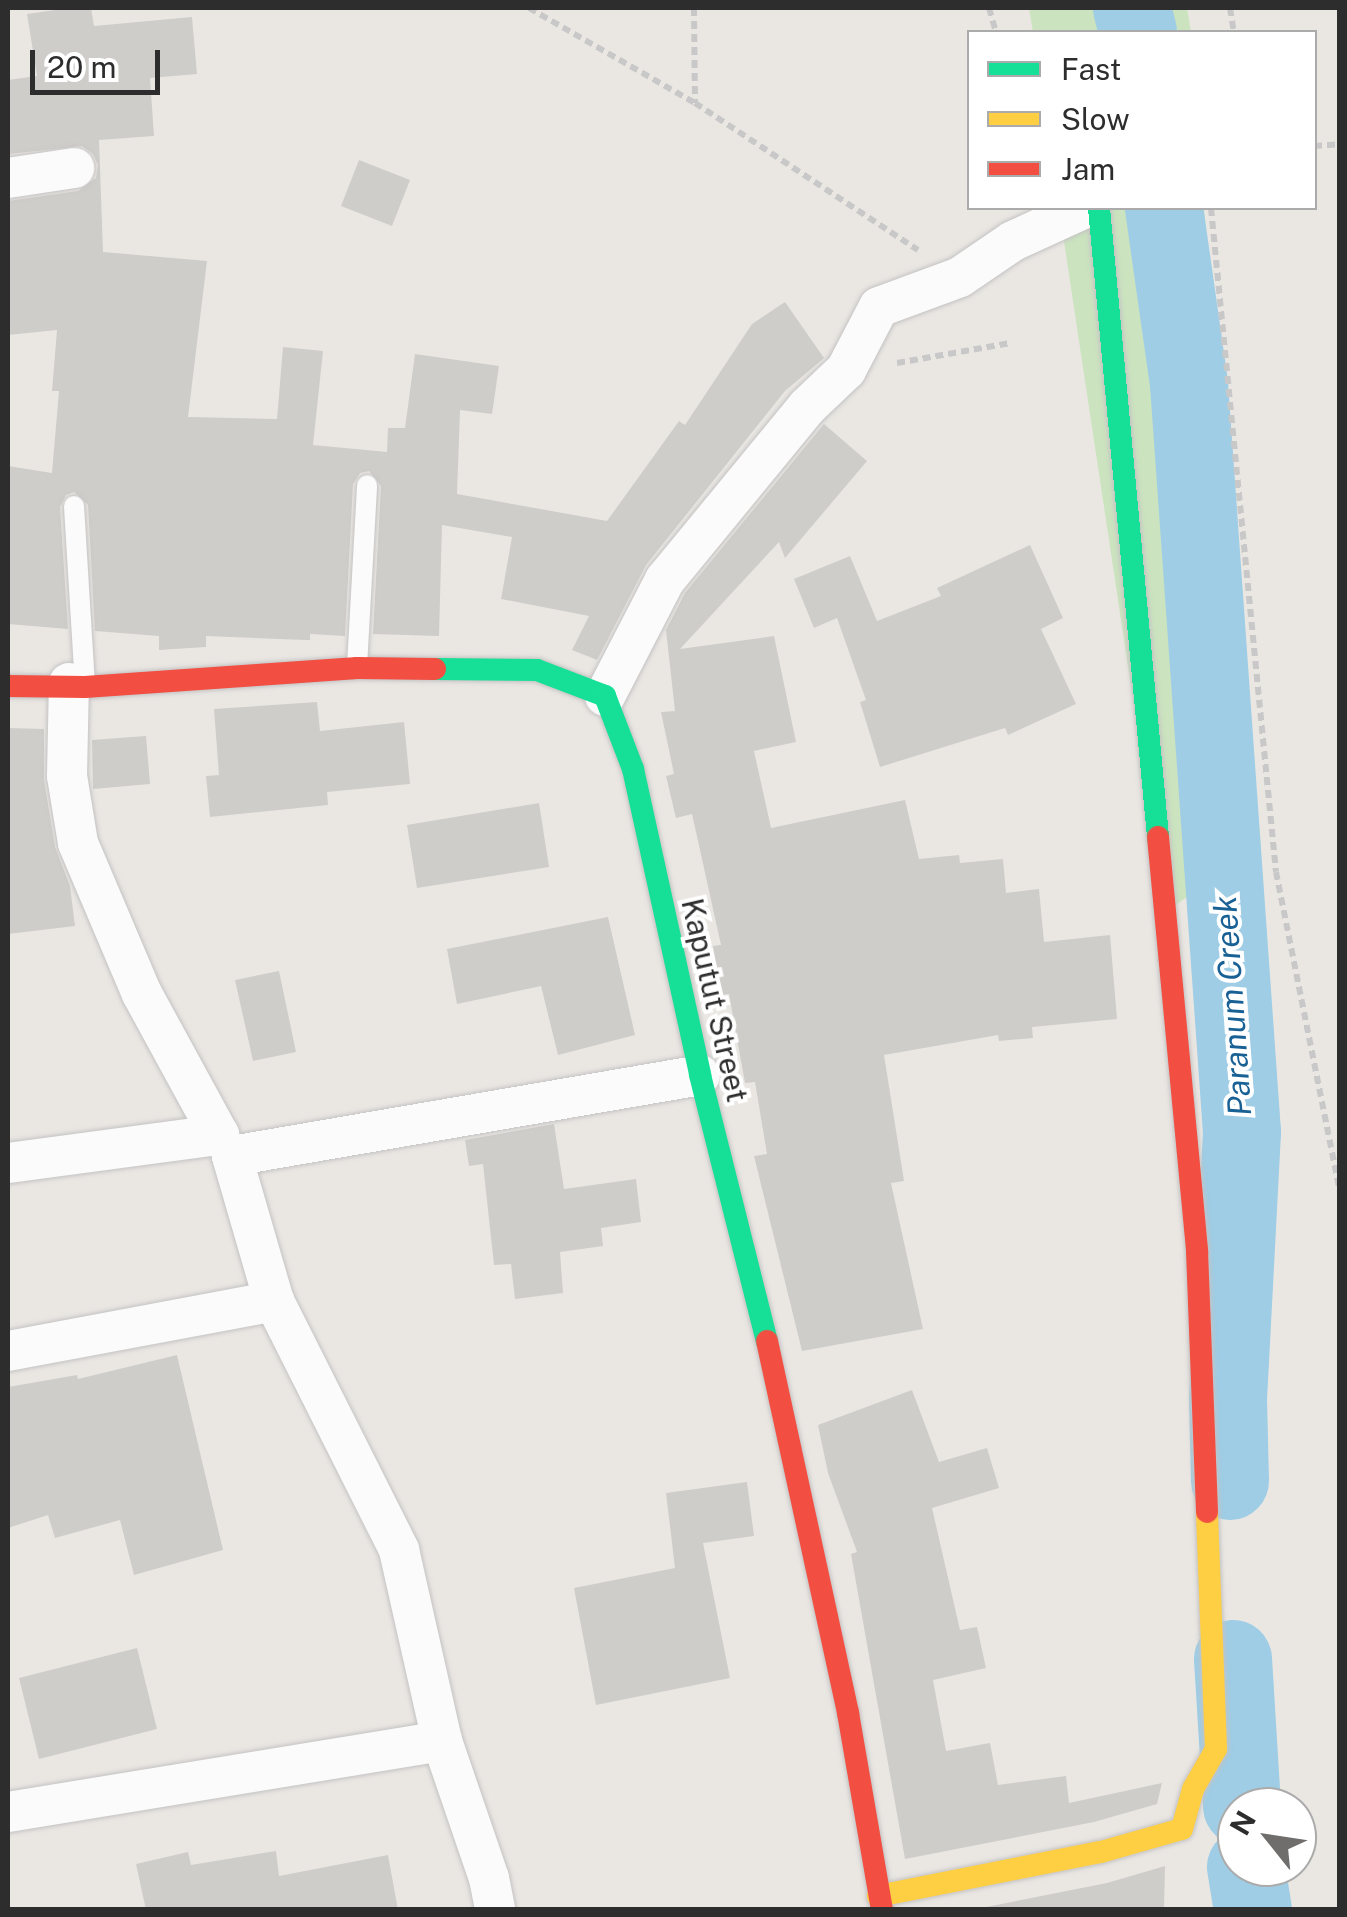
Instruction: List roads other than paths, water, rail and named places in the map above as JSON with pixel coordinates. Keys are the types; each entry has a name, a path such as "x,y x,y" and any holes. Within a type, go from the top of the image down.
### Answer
{"street":[{"path":"8,178 74,168"},
{"path":"8,686 357,668 537,670 604,696 665,580 808,407 846,370 879,307 960,277 1013,241 1081,210"},
{"path":"880,1903 1101,1852 1182,1828 1193,1789 1216,1749 1197,1251 1100,210"},
{"path":"77,685 67,776 78,843 142,994 225,1146 274,1301 399,1550 442,1741 489,1878 495,1910"},
{"name":"Kaputut Street","path":"604,696 633,769 700,1075 812,1538 848,1714 880,1903"},
{"path":"8,1163 225,1146 700,1075"},
{"path":"8,1351 274,1301"},
{"path":"8,1812 442,1741"}],"lane":[{"path":"357,668 367,485"},
{"path":"74,506 77,685"}],"waterway":[{"name":"Paranum Creek","path":"1132,8 1138,30"},
{"name":"Paranum Creek","path":"1164,210 1189,384 1242,1132 1228,1399 1230,1481"},
{"name":"Paranum Creek","path":"1233,1659 1241,1787"},
{"name":"Paranum Creek","path":"1249,1887 1253,1910"}]}
